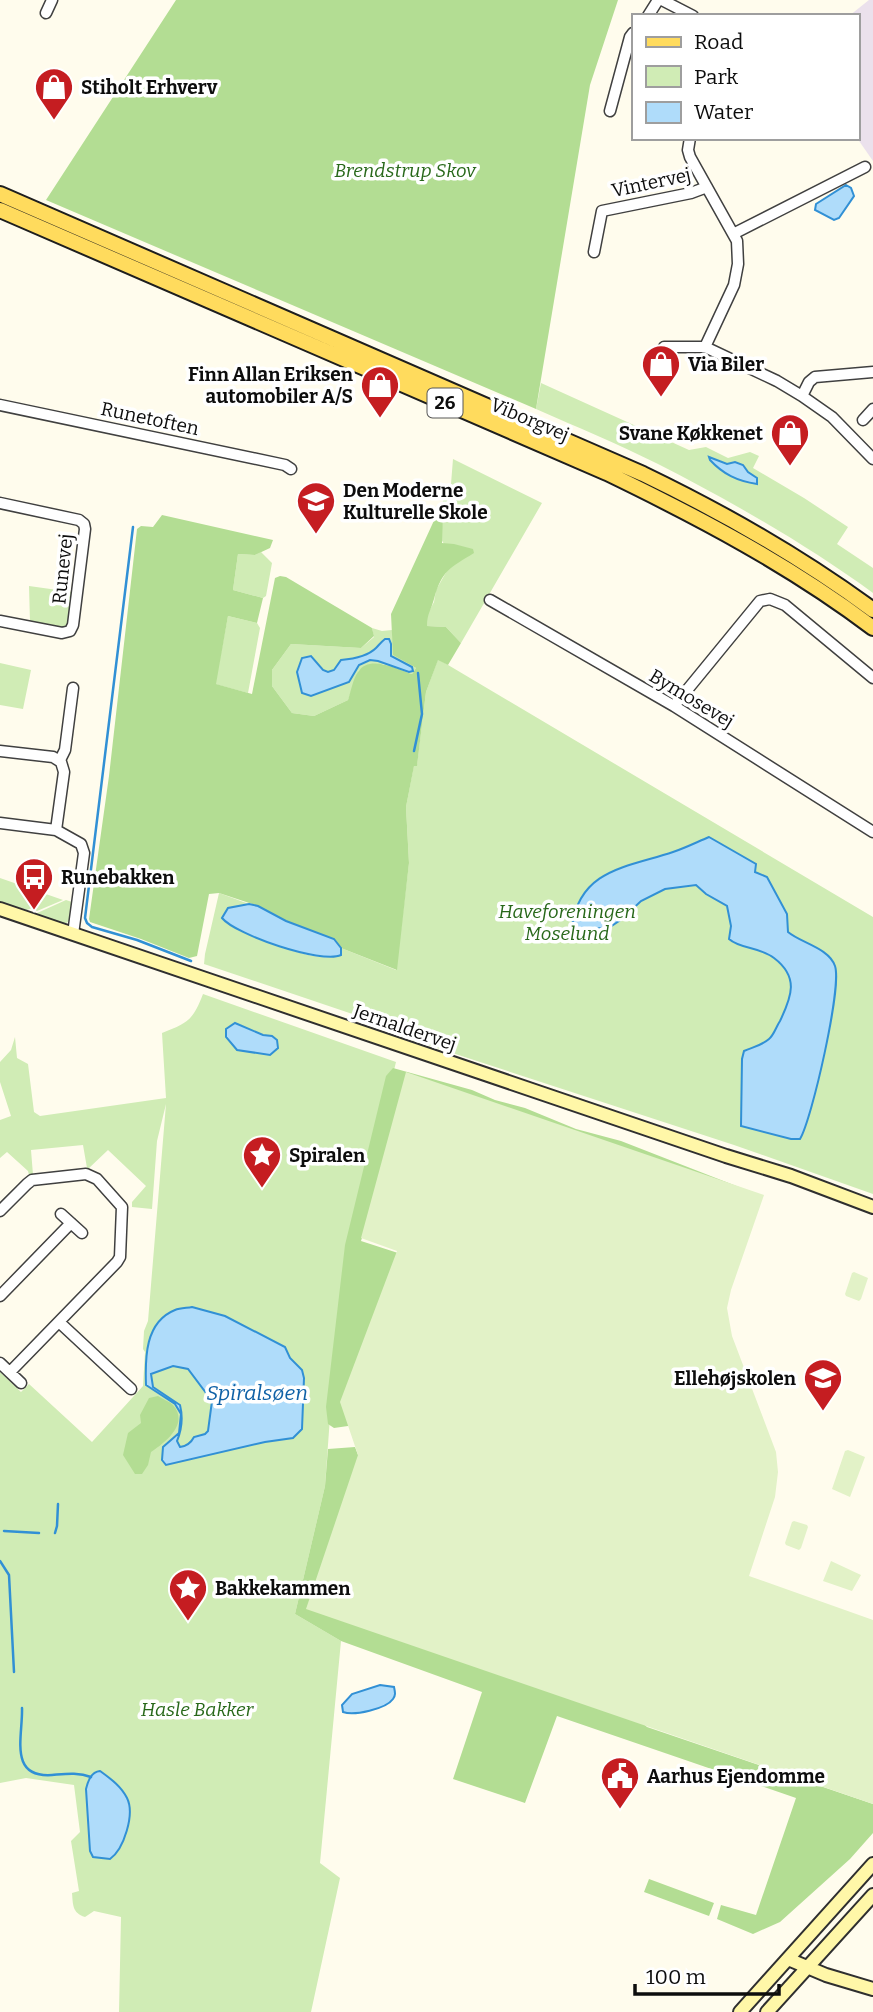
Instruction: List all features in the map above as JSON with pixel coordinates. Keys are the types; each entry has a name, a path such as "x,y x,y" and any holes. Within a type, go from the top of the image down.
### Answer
{"main road":[{"name":"Viborgvej","path":"0,194 694,498 769,540 873,610"},
{"name":"Viborgvej","path":"0,211 619,479 686,511 771,560 873,628"}],"street":[{"path":"46,13 52,0"},
{"path":"660,0 689,14"},
{"path":"610,111 632,35"},
{"name":"Vintervej","path":"690,140 690,157 733,234 739,255 737,274 705,347"},
{"path":"733,234 865,167"},
{"name":"Vintervej","path":"594,252 602,211 691,193 707,187"},
{"path":"664,347 705,347 777,382 832,417 873,460"},
{"path":"802,396 809,382 815,377 873,372"},
{"name":"Runetoften","path":"0,405 291,468"},
{"path":"863,420 873,409"},
{"name":"Runevej","path":"0,506 79,520 84,523 85,529 70,631 62,633 0,621"},
{"path":"674,706 760,601 770,599 785,605 873,678"},
{"name":"Bymosevej","path":"490,600 674,706 873,832"},
{"path":"56,830 64,772 60,760 65,750 73,688"},
{"path":"0,751 60,760"},
{"path":"0,823 56,830 78,842 83,850 73,934"},
{"name":"Jernaldervej","path":"0,909 726,1156 789,1184 828,1191 873,1207"},
{"path":"0,1211 32,1180 86,1174 97,1179 122,1207 119,1259 10,1373"},
{"path":"61,1214 82,1233"},
{"path":"0,1296 71,1223"},
{"path":"59,1322 131,1389"},
{"path":"0,1363 21,1383"},
{"path":"740,2012 873,1864"},
{"path":"767,2012 873,1895"},
{"path":"788,1959 830,1977 873,1989"}],"shaded area":[{"path":"869,0 873,0 873,161 858,140 859,14 852,14"}],"green space":[{"name":"Brendstrup Skov","path":"176,0 618,0 590,85 536,409 46,200"},
{"path":"541,383 689,450 706,447 728,458 750,452 759,456 753,468 848,527 837,544 873,568 873,593 768,524 713,493 643,457 536,409"},
{"path":"453,459 542,503 461,643 446,627 427,626 427,615 434,602 436,590 448,569 441,539 443,515 440,512 437,514 451,484"},
{"path":"440,512 443,515 442,543 473,549 474,553 453,566 444,576 428,618 427,626 446,627 461,643 448,665 438,660 426,692 417,766 414,766 406,807 409,863 397,970 341,948 334,939 286,921 258,906 219,893 209,894 197,956 189,958 90,922 137,529 141,526 153,527 162,515 273,540 270,548 255,555 238,554 233,590 263,598 257,623 228,616 216,684 252,694 275,578 280,576 372,628 374,636 361,648 291,644 272,670 272,686 292,713 314,716 348,700 358,672 369,664 384,664 412,674 416,668 393,655 391,614"},
{"path":"261,552 272,563 266,596 263,598 233,590 238,554 255,555"},
{"path":"29,586 72,592 68,628 30,622"},
{"path":"228,616 257,623 260,628 248,693 215,684"},
{"path":"372,628 392,630 394,655 416,668 412,674 383,664 359,670 348,700 314,716 292,713 272,686 272,670 291,644 361,648 374,637"},
{"name":"Haveforeningen Moselund","path":"438,659 873,917 873,1194 734,1145 388,1032 388,1026 204,964 219,893 249,904 228,908 226,922 266,941 315,956 341,955 341,948 396,970 409,863 406,807 414,765 417,765 426,692"},
{"path":"0,663 31,670 23,709 0,705"},
{"path":"0,878 63,900 37,911 0,904"},
{"path":"66,900 72,902 69,921 65,924 35,914"},
{"name":"Hasle Bakker","path":"203,994 396,1062 348,1259 334,1362 325,1486 295,1614 341,1641 320,1863 340,1878 311,2012 119,2012 121,1917 94,1911 85,1917 75,1911 73,1904 72,1893 79,1891 71,1841 80,1832 74,1785 26,1778 0,1783 0,1372 21,1392 29,1384 92,1442 143,1386 144,1331 148,1321 166,1104 157,1141 152,1209 132,1207 132,1202 146,1186 108,1150 88,1169 83,1145 31,1150 33,1175 29,1175 7,1152 0,1158 0,1120 11,1116 0,1082 0,1062 11,1050 15,1037 17,1058 28,1064 34,1112 40,1116 166,1098 162,1033 188,1020"},
{"path":"393,1068 472,1090 576,1129 621,1141 762,1196 411,1085 361,1241 398,1253 376,1422 334,1428 328,1424 326,1407 345,1245 386,1076"},
{"path":"406,1072 764,1195 727,1308 732,1336 776,1452 778,1472 775,1497 749,1576 873,1620 873,1804 306,1609 358,1455 340,1402 397,1251 361,1238"},
{"path":"854,1272 868,1278 859,1301 845,1294"},
{"path":"158,1396 173,1405 179,1419 177,1426 168,1438 151,1452 148,1465 142,1474 135,1474 123,1455 128,1433 141,1423 140,1415 149,1398"},
{"path":"355,1447 358,1455 647,1727 873,1804 873,1833 850,1859 780,1922 753,1934 717,1919 721,1905 756,1915 796,1798 557,1716 525,1803 453,1779 482,1692 341,1641 295,1614 325,1486 328,1449"},
{"path":"845,1451 865,1457 850,1497 832,1489"},
{"path":"794,1521 808,1527 799,1550 785,1543"},
{"path":"831,1561 861,1575 852,1591 823,1581"},
{"path":"649,1879 714,1903 709,1916 644,1892"}],"water":[{"path":"846,185 851,188 854,196 839,218 834,220 815,210 816,204"},
{"path":"709,457 727,464 735,462 743,465 757,478 757,484 725,473"},
{"path":"385,639 389,639 391,644 391,656 412,667 413,671 370,660 359,665 349,682 311,696 302,693 297,672 302,658 311,656 328,672 334,670 341,660 369,653"},
{"path":"709,837 756,864 755,872 767,877 787,914 788,932 821,950 835,966 834,999 825,1053 812,1106 800,1139 741,1126 744,1051 763,1043 772,1035 788,1003 791,987 787,972 774,958 729,939 731,926 727,906 696,885 665,889 641,901 610,927 575,931 572,926 577,907 585,892 596,881 623,867 673,852"},
{"path":"249,904 334,939 341,948 341,955 331,957 298,952 261,940 230,925 222,918 228,908"},
{"path":"235,1023 272,1036 277,1040 278,1048 270,1055 237,1050 226,1037 226,1029"},
{"name":"Spiralsøen","path":"192,1307 225,1316 285,1347 290,1358 302,1370 304,1378 302,1429 293,1438 166,1465 162,1460 163,1447 179,1433 181,1414 175,1404 146,1385 149,1342 152,1332 165,1316 175,1310","holes":["173,1366 188,1369 212,1401 208,1431 180,1447 177,1441 182,1423 180,1405 153,1387 151,1374"]},
{"path":"380,1685 394,1687 395,1696 389,1703 370,1711 343,1712 342,1705 352,1694"},
{"path":"100,1771 122,1790 130,1813 124,1840 110,1859 93,1857 90,1851 86,1789 92,1775"}],"waterway":[{"path":"133,527 85,918 92,927 137,940 191,961"},
{"path":"414,751 422,714 418,673"},
{"path":"55,1533 58,1504"},
{"path":"4,1531 39,1533"},
{"path":"0,1561 9,1575 14,1672"},
{"path":"22,1708 21,1753 23,1763 29,1770 38,1774 76,1774 91,1777"}],"place":[{"name":"Stiholt Erhverv","path":"54,121"},
{"name":"Via Biler","path":"661,398"},
{"name":"Finn Allan Eriksen automobiler A/S","path":"380,419"},
{"name":"Svane Køkkenet","path":"790,467"},
{"name":"Den Moderne Kulturelle Skole","path":"316,535"},
{"name":"Runebakken","path":"34,911"},
{"name":"Spiralen","path":"262,1189"},
{"name":"Ellehøjskolen","path":"823,1412"},
{"name":"Bakkekammen","path":"188,1622"},
{"name":"Aarhus Ejendomme","path":"620,1810"}]}
